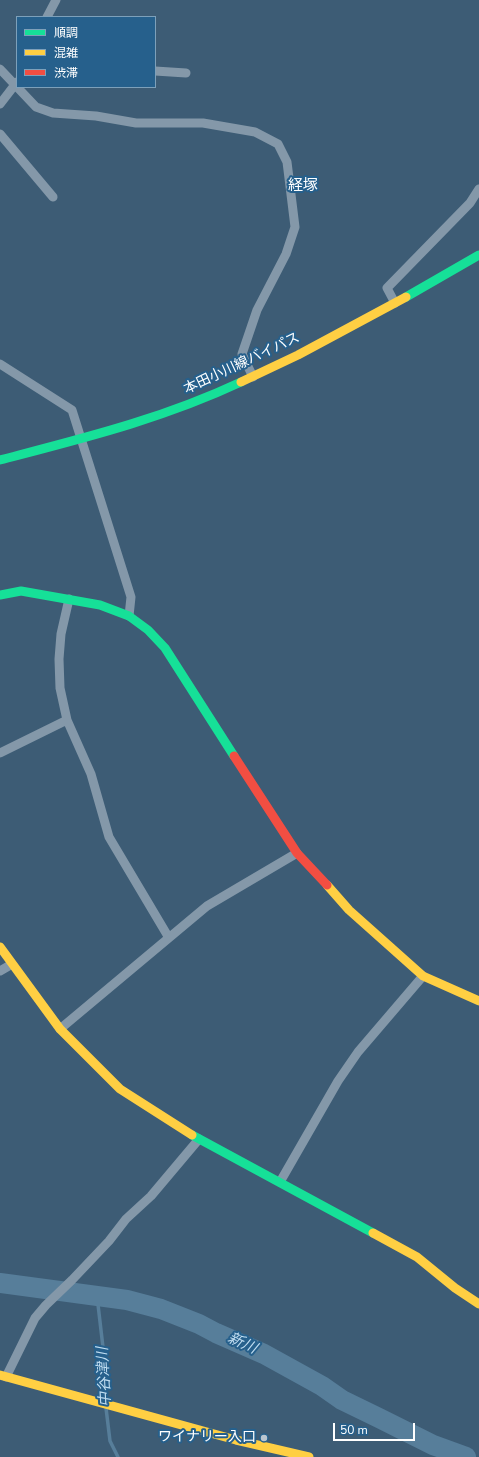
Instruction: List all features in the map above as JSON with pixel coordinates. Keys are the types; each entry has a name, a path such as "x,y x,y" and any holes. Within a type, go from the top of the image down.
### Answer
{"street":[{"path":"48,16 56,0"},
{"path":"0,69 16,84 0,104"},
{"path":"156,71 186,74"},
{"path":"19,88 36,107 54,113 96,116 136,123 203,123 255,132 278,144 287,162 295,227 286,254 257,310 242,354 253,377"},
{"path":"0,134 53,197"},
{"path":"395,303 387,288 470,203 479,188"},
{"name":"本田小川線バイパス","path":"0,460 127,426 186,406 253,377 330,338 479,255"},
{"path":"0,364 72,410 131,597 129,616"},
{"path":"0,595 21,591 100,604 129,616 148,630 165,648 297,853 349,910 422,976 479,1001"},
{"path":"69,599 61,634 59,659 60,688 67,720 90,774 109,837 169,938"},
{"path":"0,753 67,720"},
{"path":"60,1029 207,906 297,853"},
{"path":"0,947 60,1029 120,1089 199,1139 417,1256 442,1279 464,1296 479,1304"},
{"path":"0,971 12,964"},
{"path":"280,1182 338,1081 354,1058 422,976"},
{"path":"199,1139 151,1196 126,1219 109,1241 35,1318 3,1376 236,1440 309,1457"}],"waterway":[{"name":"新川","path":"0,1283 127,1300 161,1309 199,1324 264,1354 322,1386 342,1400 433,1445 466,1457"},
{"name":"中谷津川","path":"97,1296 104,1356 103,1389 105,1400"},
{"name":"中谷津川","path":"106,1408 110,1441 118,1457"}],"traffic: fast":[{"path":"406,297 479,255"},
{"path":"0,460 122,427 182,407 241,382"},
{"path":"0,595 21,591 100,605 129,616 148,630 165,648 234,756"},
{"path":"192,1135 373,1233"}],"traffic: slow":[{"path":"241,382 298,355 406,297"},
{"path":"327,885 349,910 423,976 479,1001"},
{"path":"0,947 60,1029 120,1089 192,1135"},
{"path":"373,1233 417,1257 455,1288 479,1304"},
{"path":"0,1375 236,1440 309,1457"}],"traffic: jam":[{"path":"234,756 297,853 327,885"}],"place":[{"name":"ワイナリー入口","path":"264,1438"}],"district":[{"name":"経塚","path":"303,186"}]}
